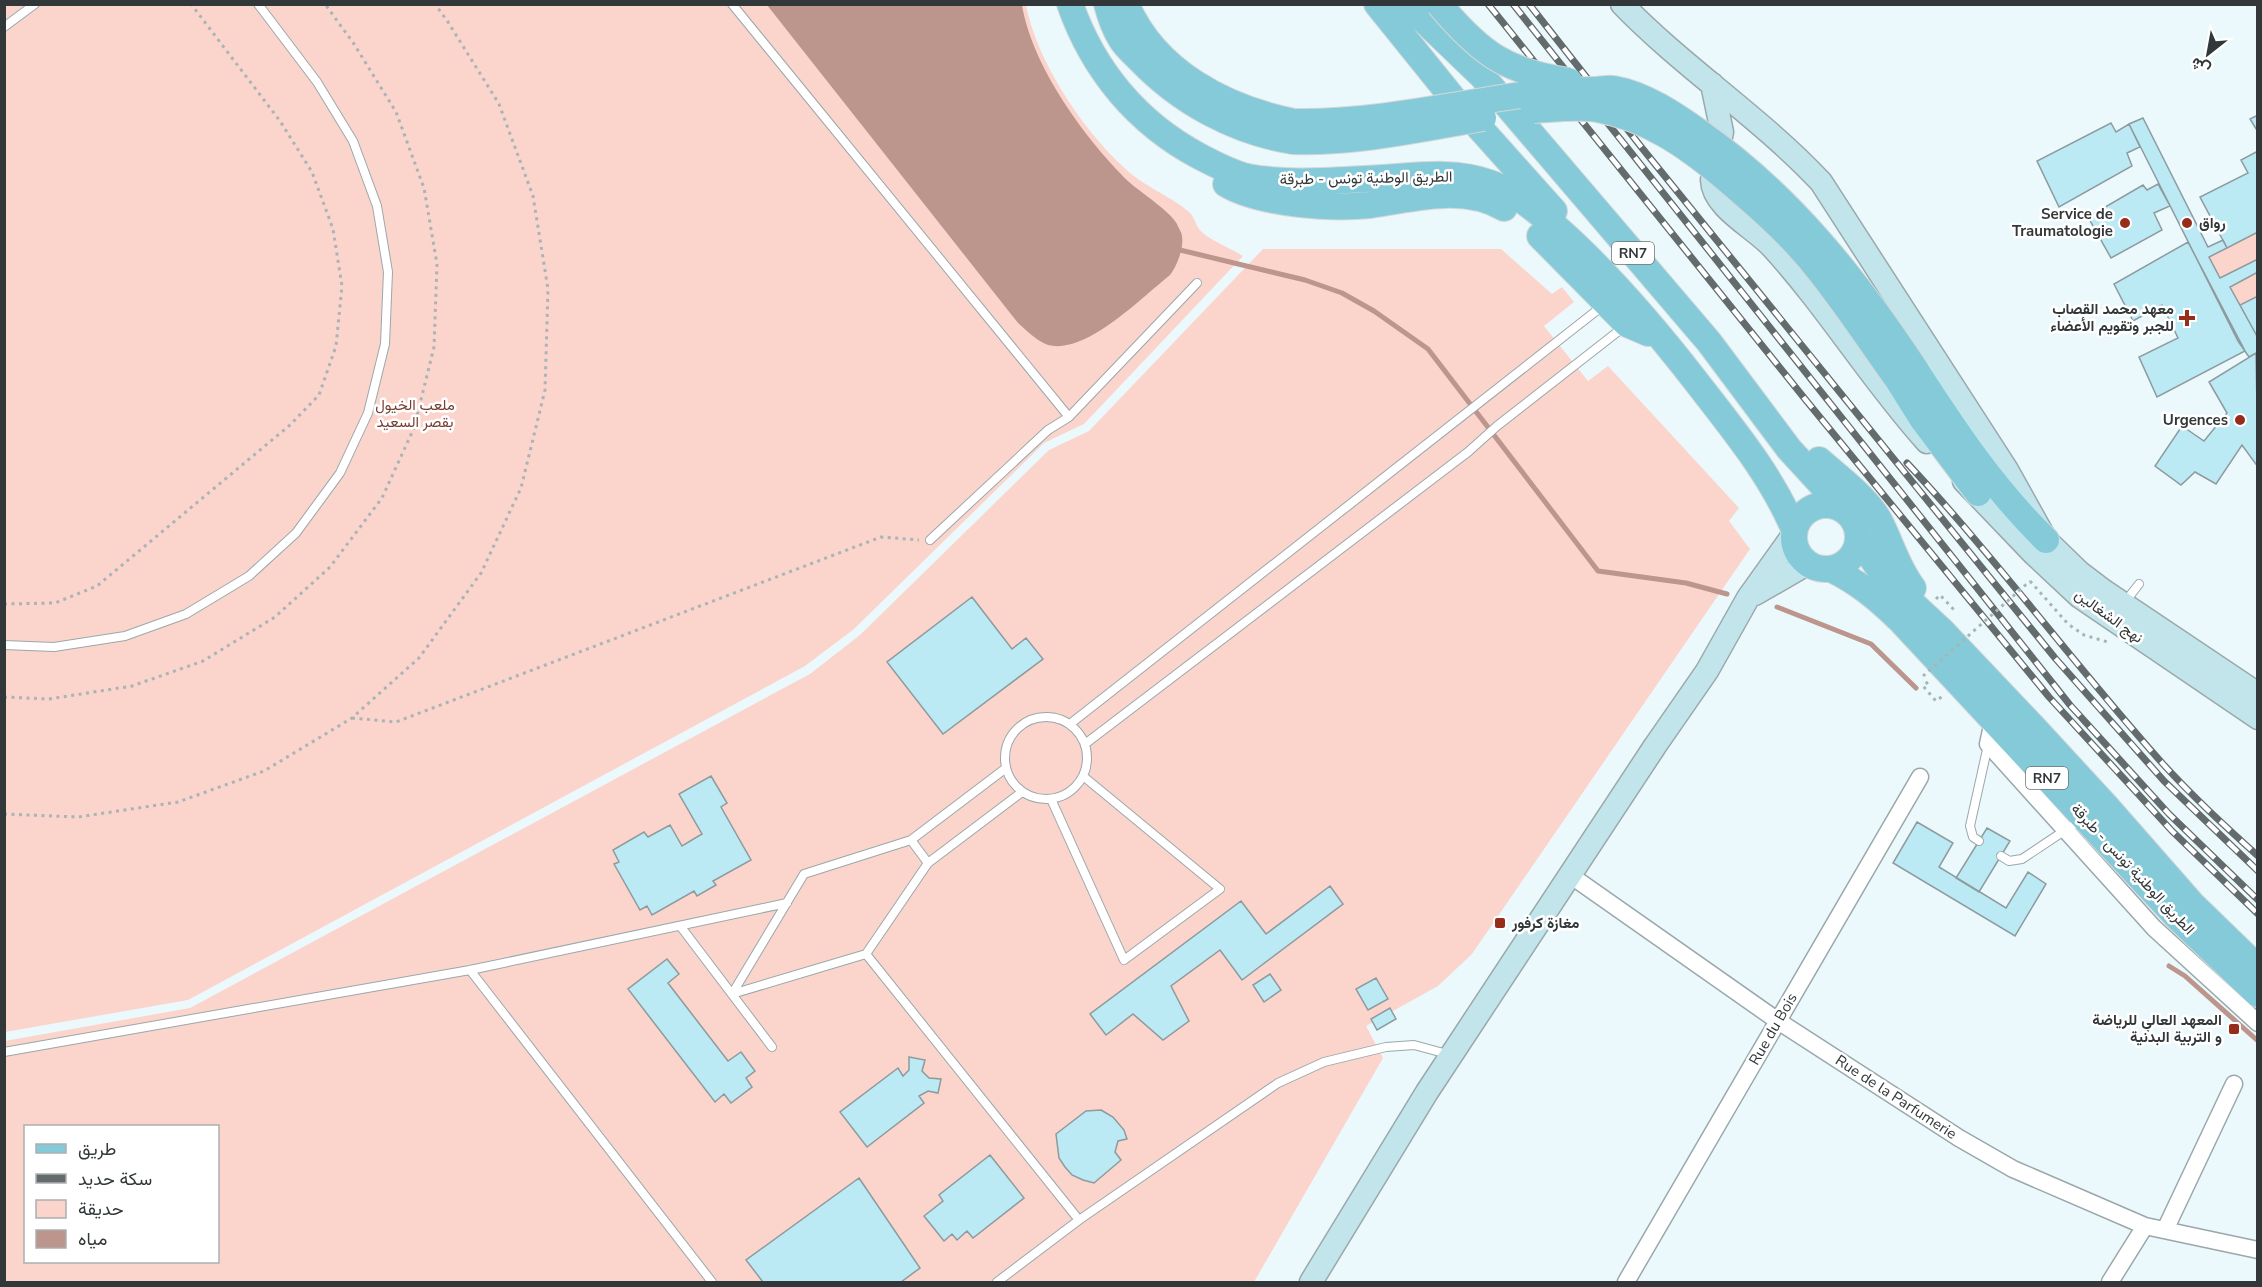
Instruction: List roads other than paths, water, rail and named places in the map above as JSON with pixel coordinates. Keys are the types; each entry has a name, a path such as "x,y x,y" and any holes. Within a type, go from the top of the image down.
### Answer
{"main road":[{"name":"الطريق الوطنية تونس - طبرقة","path":"1070,4 1084,43 1131,107 1159,132 1217,165 1245,176 1280,181 1324,181 1446,174 1472,177 1492,183 1543,216 1597,265 1663,340 1761,466 1783,503 1794,532"},
{"path":"1096,4 1121,40 1156,77 1193,104 1250,130 1293,132 1335,123 1535,93 1614,89"},
{"path":"1107,4 1121,40"},
{"path":"1126,4 1132,20 1146,40 1172,67 1201,87 1293,132 1329,142 1543,110 1597,109 1634,119 1661,131 1692,150 1759,207 1792,239 1996,487 2046,540"},
{"path":"1377,4 1452,97 1566,224 1597,265"},
{"name":"RN7","path":"1407,4 1482,76 1710,342 1789,449 1854,520 1858,538"},
{"path":"1439,4 1467,36 1507,66 1543,77 1614,89 1674,114 1713,141 1780,200 1815,235 1876,310 1906,375 1923,420 1978,494"},
{"path":"1183,147 1211,174 1232,188 1273,199 1352,206 1456,194 1476,196 1492,201 1536,232 1627,324 1663,340"},
{"name":"RN7","path":"1759,406 1866,502 1879,519 1894,558 1928,606 1941,630"},
{"path":"1794,532 1802,515 1820,505 1837,506 1847,512"},
{"name":"RN7","path":"1794,532 1799,555 1819,566"},
{"name":"الطريق الوطنية تونس - طبرقة","path":"1858,538 1885,575 1941,630 2106,806 2192,904 2258,968"},
{"path":"1819,566 1849,561 1857,547 1858,538"},
{"name":"الطريق الوطنية تونس - طبرقة","path":"1819,566 1855,581 1873,594 1991,732 2075,824 2258,994"}],"street":[{"path":"1622,4 1802,162 1821,183 1844,214 2007,470 2046,540 2079,572 2124,605 2258,694"},
{"path":"1712,84 1722,132 1756,121"},
{"name":"نهج الشغالين","path":"1722,132 1712,180 1712,188 1718,198 1769,243 1794,270 1915,429 1944,461 2033,553 2080,597 2258,718"},
{"path":"1311,1282 1452,1055 1570,874 1707,671 1748,598 1794,532"},
{"path":"1748,598 1819,566"},
{"name":"Rue du Bois","path":"1626,1282 1920,777"},
{"path":"2075,824 2154,928 2258,1023"},
{"name":"Rue de la Parfumerie","path":"1570,874 1778,1021 1959,1138 2013,1169 2145,1226 2258,1250"},
{"path":"2164,1230 2234,1084"},
{"path":"2110,1282 2145,1226"}],"lane":[{"path":"4,27 35,4"},
{"path":"4,645 54,647 125,636 186,614 249,576 296,533 334,482 368,413 385,344 388,272 377,206 353,141 317,82 258,4"},
{"path":"732,4 1069,417"},
{"path":"930,540 1048,430 1069,417 1197,283"},
{"path":"1070,724 1605,304"},
{"path":"1084,744 1468,452 1497,426 1627,324"},
{"path":"2124,605 2139,584"},
{"path":"1043,717 1056,718 1070,724 1084,744 1087,759 1083,776 1074,788 1062,796 1051,799 1036,798 1022,792 1013,783 1006,768 1007,745 1014,732 1027,722 1043,717"},
{"path":"1979,841 1973,837 1970,826 1991,732"},
{"path":"732,994 804,874 911,840 1006,768"},
{"path":"1051,799 1124,960 1220,890 1083,776"},
{"path":"732,994 866,954 928,863 1022,792"},
{"path":"2001,856 2009,861 2022,859 2075,824"},
{"path":"911,840 928,863"},
{"path":"4,1052 470,970 787,903"},
{"path":"681,927 772,1047"},
{"path":"866,954 1079,1220"},
{"path":"470,970 712,1282"},
{"path":"997,1282 1079,1220 1278,1083 1324,1062 1386,1047 1414,1045 1452,1055"}],"water":[{"path":"767,5 1022,5 1037,52 1078,123 1112,165 1177,224 1182,235 1182,246 1173,271 1113,322 1079,341 1063,346 1048,345 1032,336 1018,323"}],"waterway":[{"path":"1180,250 1305,280 1342,293 1374,311 1428,349 1598,571 1686,583 1727,594"},
{"path":"1777,607 1871,644 1916,688"},
{"path":"2169,966 2185,976 2258,1041"}],"railway":[{"path":"1488,4 1805,399 2049,697 2172,831 2258,914"},
{"path":"1513,4 2070,705 2169,814 2258,900"},
{"path":"1529,4 1642,148 2055,658 2164,781 2258,871"},
{"path":"1907,463 1973,537 2163,764 2258,856"}],"place":[{"name":"Service de Traumatologie","path":"2125,223"},
{"name":"رواق","path":"2187,223"},
{"name":"معهد محمد القصاب للجبر وتقويم الأعضاء","path":"2187,318"},
{"name":"Urgences","path":"2240,420"},
{"name":"مغازة كرفور","path":"1500,923"},
{"name":"المعهد العالي للرياضة و التربية البدنية","path":"2234,1029"}],"park label":[{"name":"ملعب الخيول بقصر السعيد","path":"415,414"}]}
